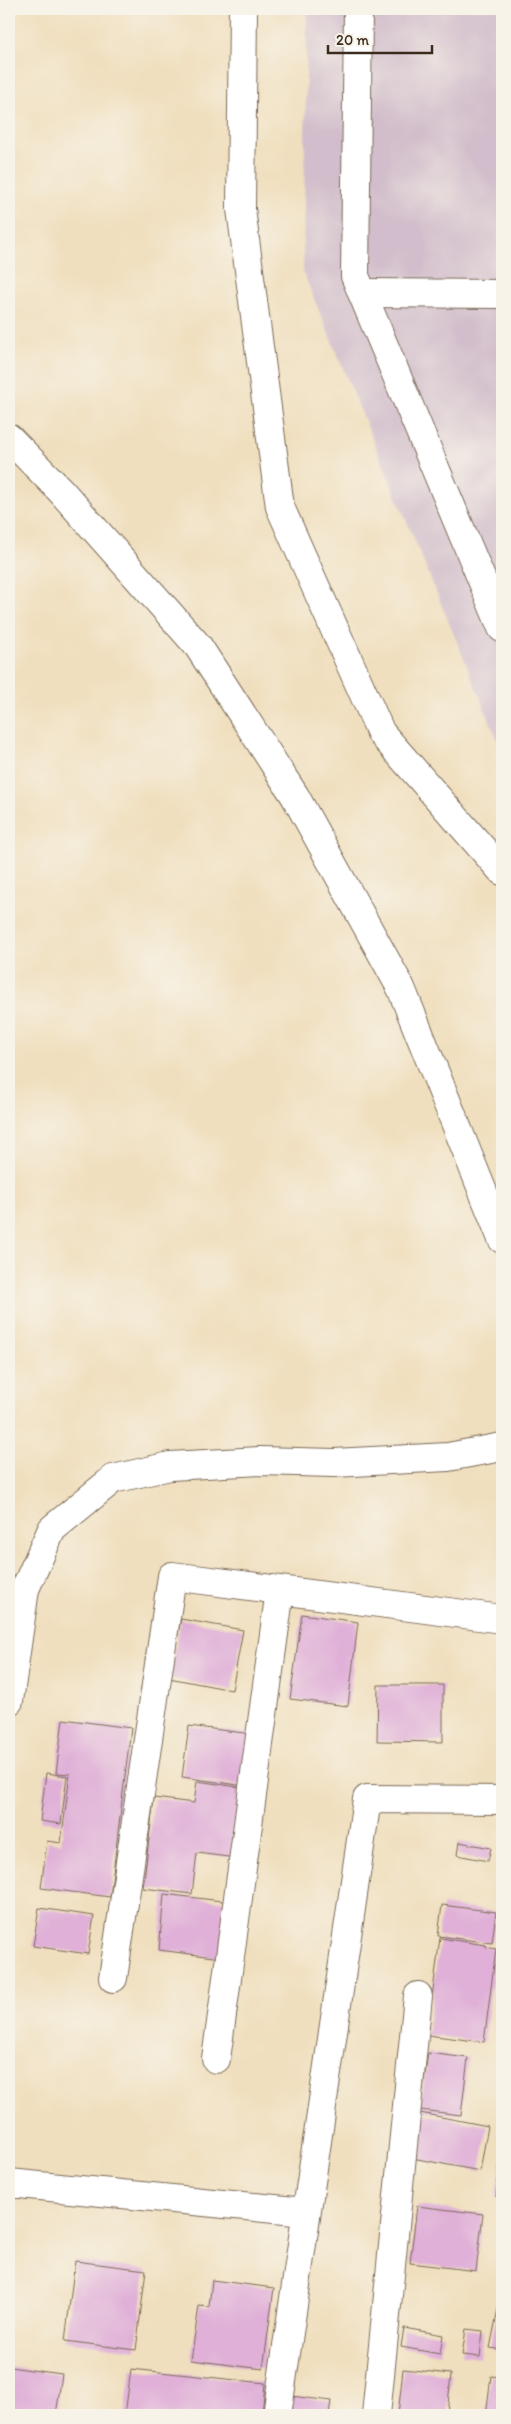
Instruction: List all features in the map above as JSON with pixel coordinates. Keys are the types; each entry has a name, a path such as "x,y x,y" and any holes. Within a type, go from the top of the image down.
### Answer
{"street":[{"path":"243,9 241,209 280,507 380,733 502,871"},
{"path":"358,9 355,276 502,628"},
{"path":"362,293 502,294"},
{"path":"9,438 61,491 198,646 295,796 401,988 502,1234"},
{"path":"9,1700 25,1589 52,1529 113,1479 170,1466 260,1461 334,1462 448,1457 502,1447"},
{"path":"113,1978 172,1576 502,1619"},
{"path":"216,2059 280,1590"},
{"path":"277,2415 305,2212 367,1798 502,1800"},
{"path":"376,2415 418,1996"},
{"path":"9,2183 305,2212"}],"shaded area":[{"path":"307,9 502,9 502,750 303,272"}],"building":[{"path":"302,1614 358,1622 348,1706 290,1699"},
{"path":"181,1619 243,1630 232,1690 169,1678"},
{"path":"378,1685 443,1685 443,1742 377,1741"},
{"path":"63,1719 131,1728 110,1897 41,1888 47,1841 61,1843 70,1774 56,1773"},
{"path":"189,1726 252,1734 245,1786 182,1777"},
{"path":"46,1773 67,1776 61,1824 40,1821"},
{"path":"197,1781 245,1788 236,1858 197,1853 192,1894 143,1888 154,1798 194,1803"},
{"path":"459,1842 491,1848 488,1861 457,1855"},
{"path":"164,1894 230,1902 221,1958 159,1950"},
{"path":"442,1905 496,1912 492,1943 438,1936"},
{"path":"39,1908 94,1916 88,1954 33,1946"},
{"path":"440,1938 486,1945 486,1947 496,1949 484,2042 427,2035"},
{"path":"428,2053 468,2058 461,2115 420,2110"},
{"path":"420,2113 488,2126 480,2171 412,2158"},
{"path":"502,2160 502,2198 496,2197"},
{"path":"417,2206 483,2214 476,2271 410,2263"},
{"path":"75,2261 146,2270 136,2350 65,2341"},
{"path":"501,2268 502,2292 498,2292"},
{"path":"212,2280 274,2288 263,2369 191,2360 199,2306 209,2307"},
{"path":"500,2299 502,2299 502,2350 490,2348"},
{"path":"404,2328 443,2335 440,2354 401,2347"},
{"path":"466,2329 483,2331 480,2357 462,2355"},
{"path":"9,2367 62,2374 56,2415 9,2415"},
{"path":"131,2369 265,2383 262,2415 125,2415"},
{"path":"403,2369 451,2374 447,2415 398,2415"},
{"path":"491,2376 502,2377 502,2415 486,2415"},
{"path":"291,2396 331,2401 329,2415 288,2415"}]}
